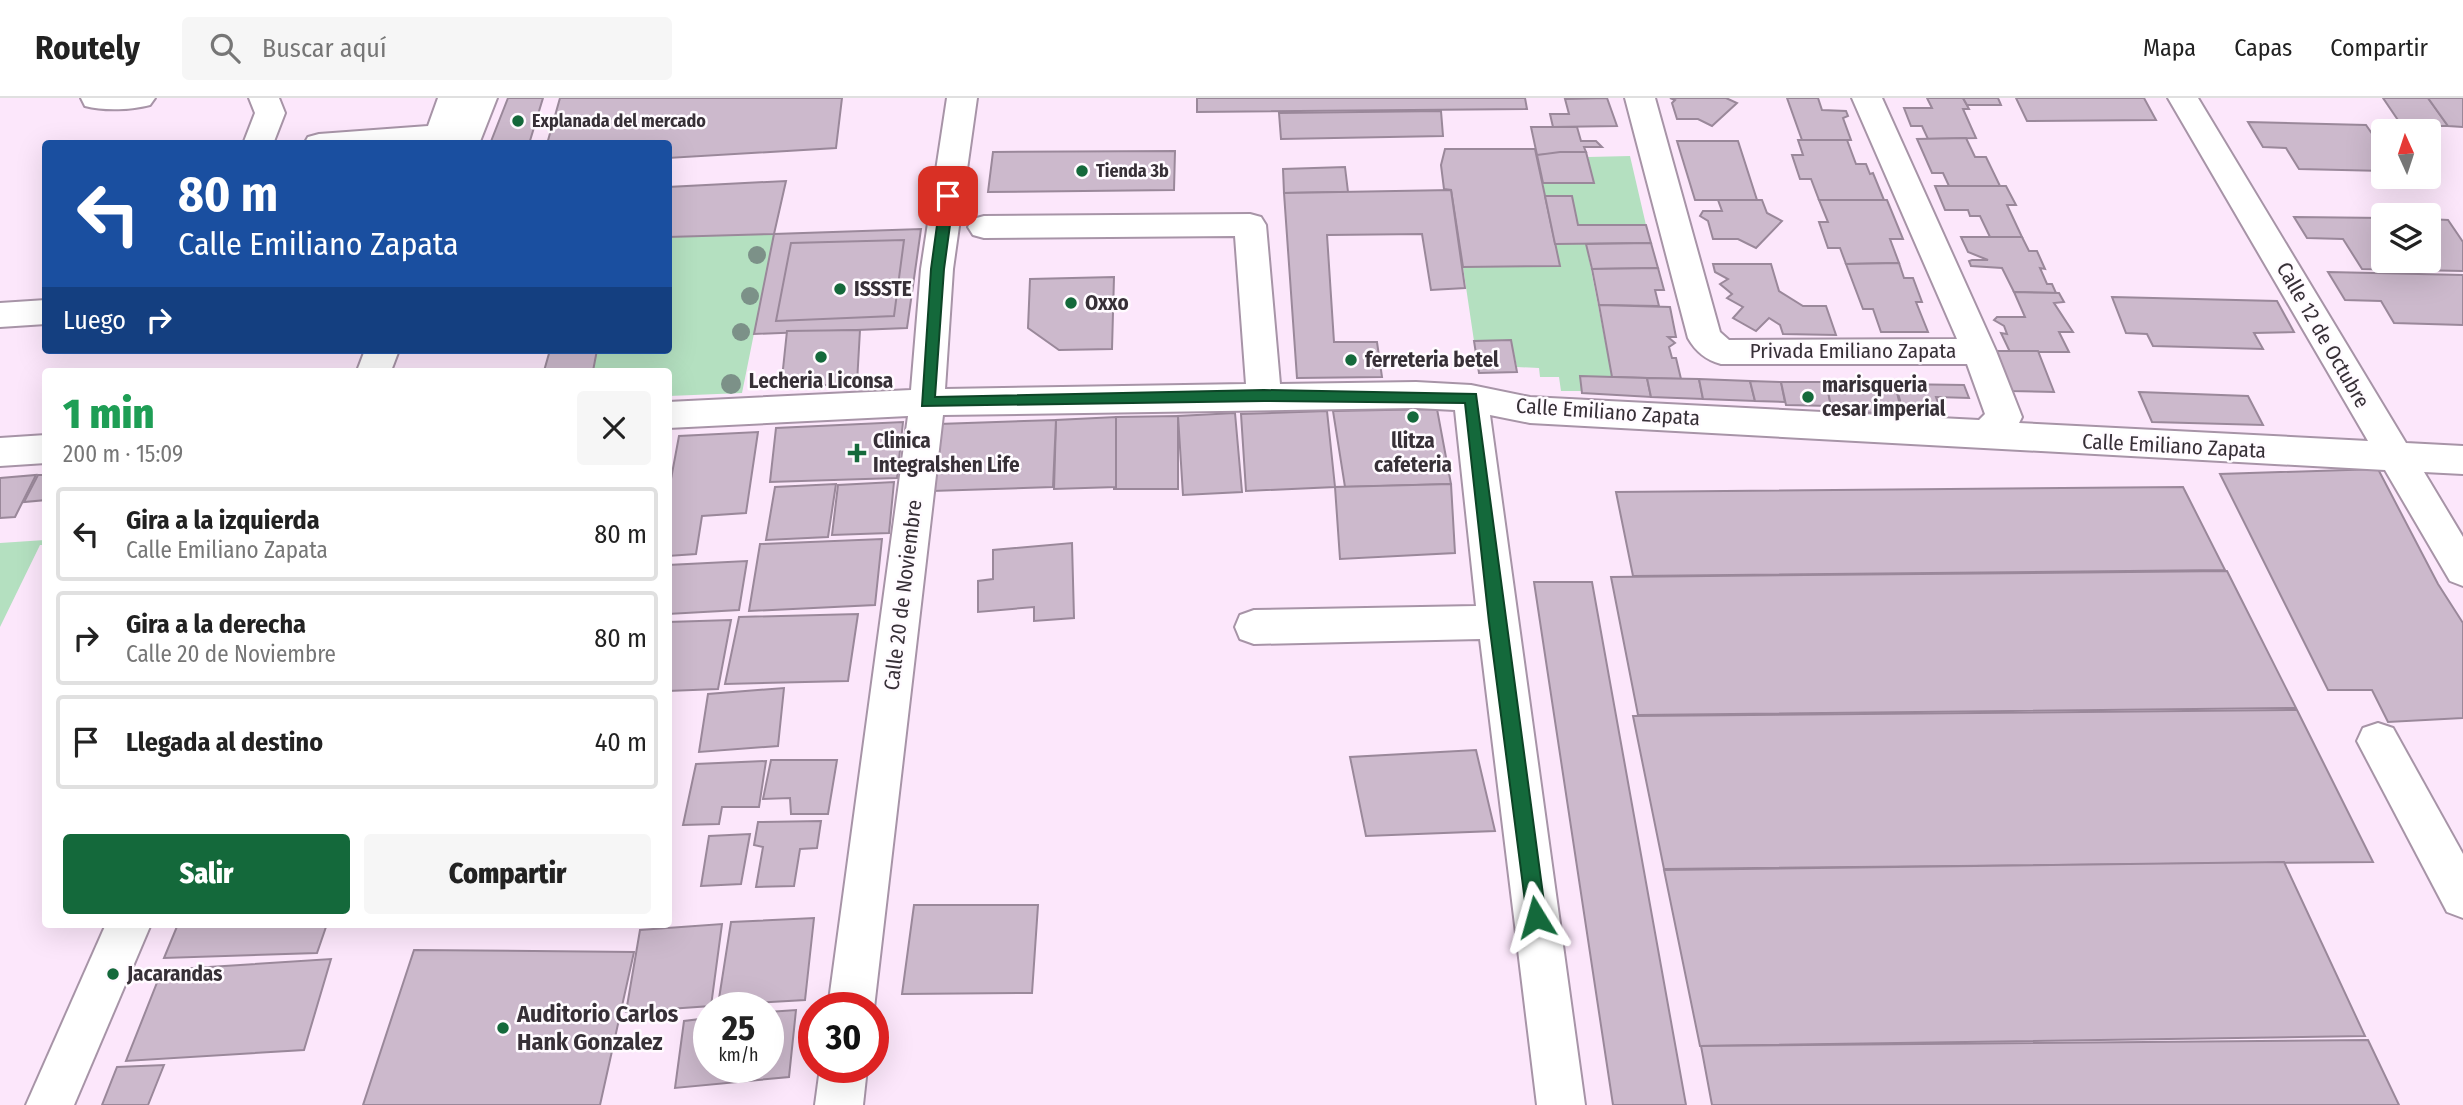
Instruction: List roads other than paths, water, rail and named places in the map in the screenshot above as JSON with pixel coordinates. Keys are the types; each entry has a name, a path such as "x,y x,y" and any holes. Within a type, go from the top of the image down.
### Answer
{"street":[{"path":"95,99 140,98"},
{"path":"260,140 270,113 264,98"},
{"path":"445,140 453,98"},
{"path":"446,140 482,98"},
{"name":"Calle 20 de Noviembre","path":"853,992 928,402 937,269 962,98"},
{"name":"Privada Emiliano Zapata","path":"1640,98 1705,338 1721,352 1979,351 1867,98"},
{"name":"Calle 12 de Octubre","path":"2183,98 2463,570"},
{"path":"984,227 1250,225 1264,396"},
{"path":"0,315 42,312"},
{"path":"1979,351 2004,417 1985,436"},
{"name":"Calle Emiliano Zapata","path":"672,415 928,402 1264,396 1471,398 1530,410 2463,460"},
{"path":"1471,398 1497,622 1561,1105"},
{"path":"0,452 42,449"},
{"path":"1254,627 1497,622"},
{"path":"2378,741 2463,897"},
{"path":"50,1105 127,928"},
{"path":"839,1105 842,1083"}],"place":[{"name":"Explanada del mercado","path":"518,121"},
{"name":"Tienda 3b","path":"1082,171"},
{"name":"ISSSTE","path":"840,289"},
{"name":"Oxxo","path":"1071,303"},
{"name":"Lecheria Liconsa","path":"821,357"},
{"name":"ferreteria betel","path":"1351,360"},
{"name":"marisqueria cesar imperial","path":"1808,397"},
{"name":"llitza cafeteria","path":"1413,417"},
{"name":"Clinica Integralshen Life","path":"857,453"},
{"name":"Jacarandas","path":"113,974"},
{"name":"Auditorio Carlos Hank Gonzalez","path":"503,1028"}]}
